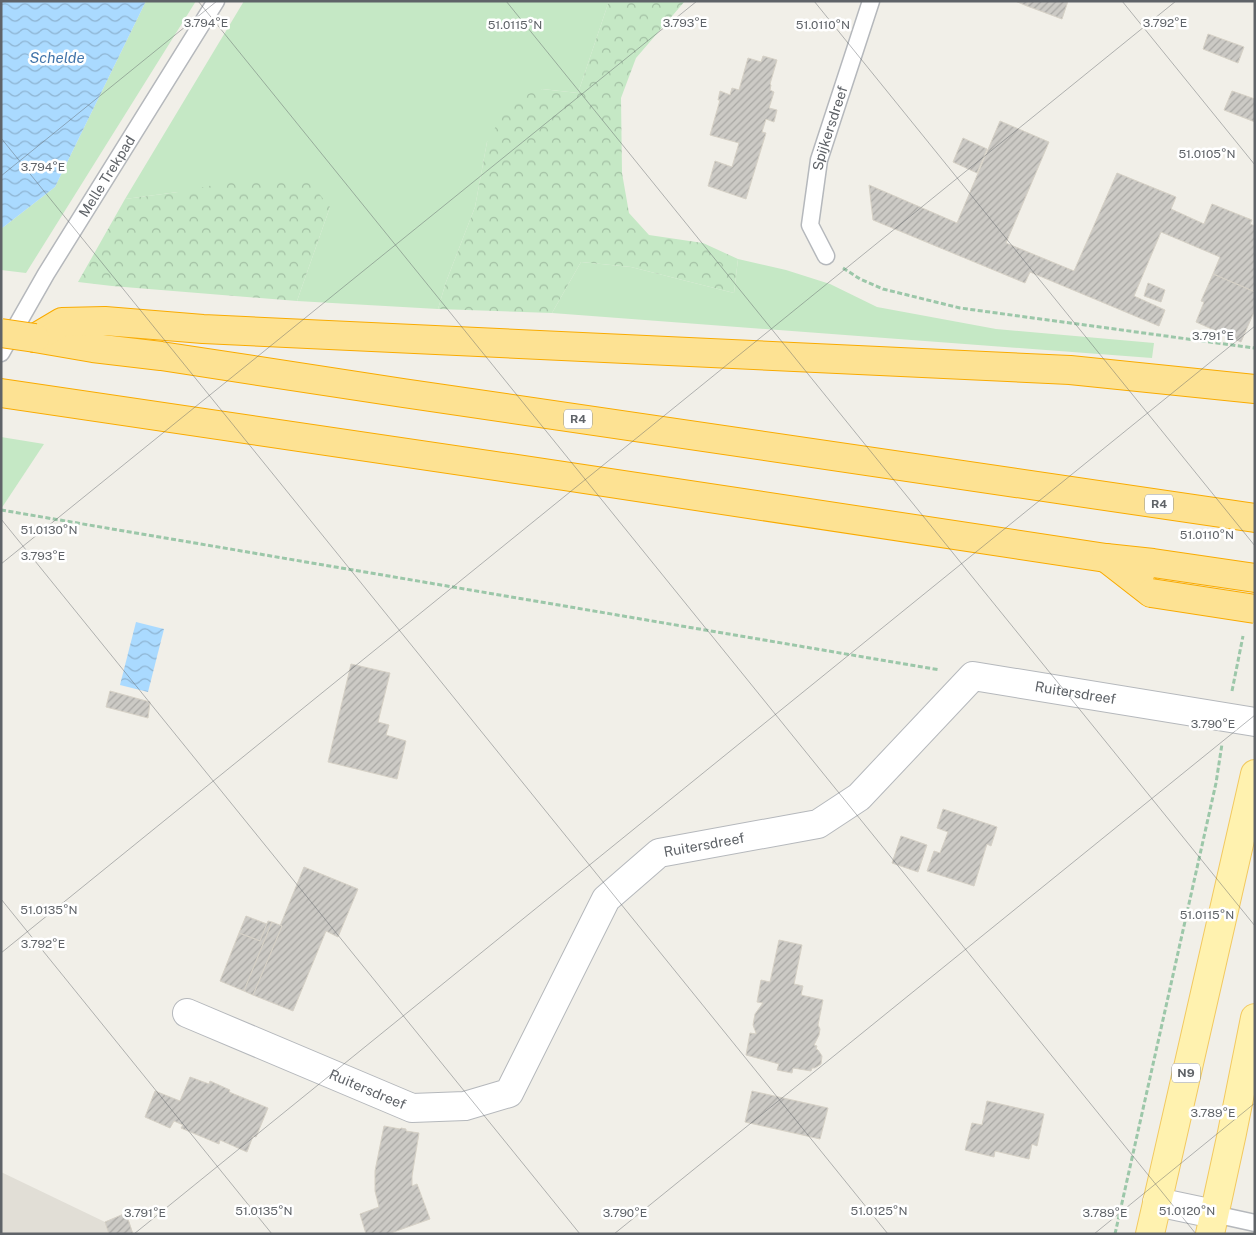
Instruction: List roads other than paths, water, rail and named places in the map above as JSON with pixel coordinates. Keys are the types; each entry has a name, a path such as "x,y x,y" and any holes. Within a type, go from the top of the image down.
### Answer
{"highway":[{"path":"35,338 62,322 105,321 203,329 1070,370 1255,389"},
{"name":"R4","path":"1,333 1255,518"},
{"path":"1,393 1106,558 1255,578"},
{"path":"1106,558 1150,592 1250,620"}],"main road":[{"name":"N9","path":"1150,1234 1255,774"},
{"path":"1212,1224 1255,1018"}],"street":[{"name":"Ruitersdreef","path":"187,1013 412,1108 465,1106 509,1093 606,900 659,853 818,824 859,797 973,676 1255,722"},
{"path":"1157,1202 1212,1224"}],"lane":[{"name":"Melle Trekpad","path":"1,353 46,274 216,1"},
{"name":"Spijkersdreef","path":"826,256 810,225 819,160 870,1"},
{"path":"1212,1224 1255,1223"}],"water":[{"name":"Schelde","path":"1,1 146,1 55,187 1,229"},
{"path":"136,622 164,629 148,692 120,685"}]}
